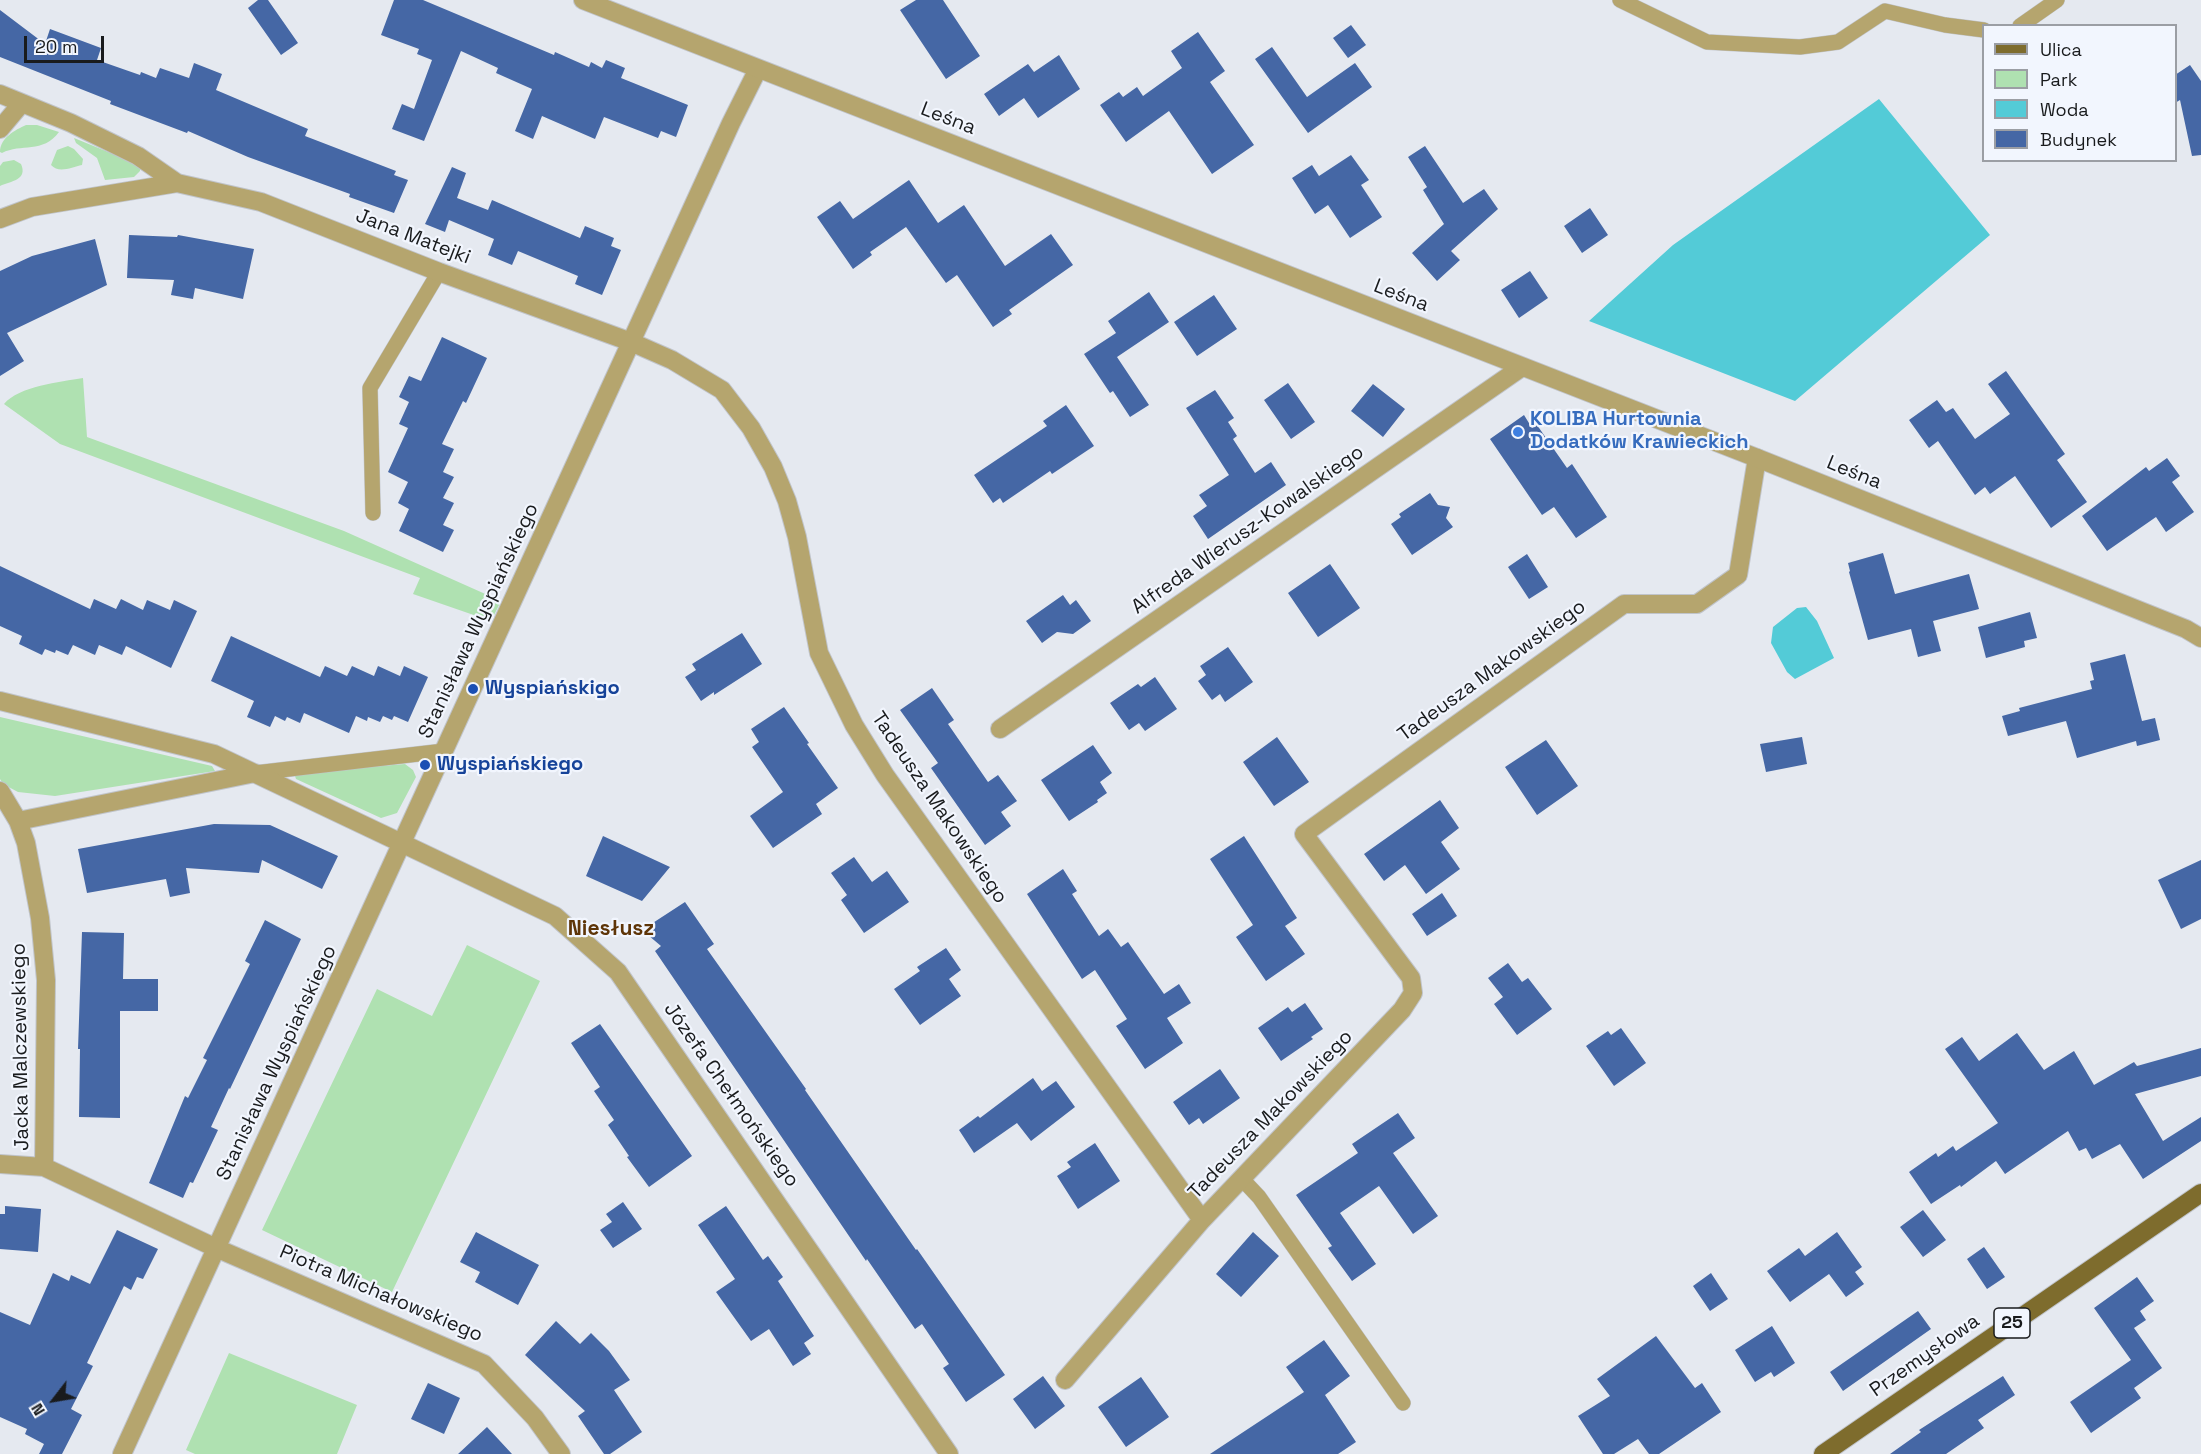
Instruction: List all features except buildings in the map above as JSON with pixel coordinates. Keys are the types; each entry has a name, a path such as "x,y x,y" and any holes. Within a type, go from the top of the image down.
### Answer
{"main road":[{"name":"Przemysłowa","path":"1823,1454 2201,1193"}],"street":[{"name":"Leśna","path":"583,0 1757,458 2186,629 2201,638"},
{"name":"Stanisława Wyspiańskiego","path":"122,1454 731,123 759,69"},
{"name":"Jana Matejki","path":"0,94 71,123 138,156 177,183 261,202 439,272 631,342"},
{"path":"0,129 21,104"},
{"name":"Jana Matejki","path":"0,219 32,207 177,183"},
{"name":"Tadeusza Makowskiego","path":"631,342 672,360 722,390 751,428 773,467 787,501 797,537 819,653 854,725 885,775 1203,1220 1402,1010 1413,993 1411,978 1304,834 1624,604 1697,604 1738,575 1757,458"},
{"name":"Alfreda Wierusz-Kowalskiego","path":"1000,729 1521,367"},
{"path":"0,701 214,754 403,842"},
{"path":"18,821 255,773"},
{"name":"Jacka Malczewskiego","path":"0,791 18,821 26,843 40,918 46,980 44,1167"},
{"name":"Józefa Chełmońskiego","path":"403,842 555,916 618,972 949,1454"},
{"name":"Jacka Malczewskiego","path":"0,1164 44,1167 216,1248"},
{"path":"1065,1380 1203,1220"},
{"name":"Piotra Michałowskiego","path":"216,1248 484,1364 535,1418 561,1454"}],"lane":[{"path":"1620,0 1707,42 1800,48 1838,42 1885,11 1945,25 1982,30"},
{"path":"2023,24 2057,0"},
{"path":"373,513 370,388 439,272"},
{"path":"255,773 444,751"},
{"path":"1242,1179 1259,1197 1402,1403"}],"green space":[{"path":"26,125 37,125 59,132 53,139 39,146 0,152 5,139"},
{"path":"74,138 140,165 140,171 134,177 105,180 97,158 76,143"},
{"path":"68,146 83,159 82,165 66,169 54,168 51,165 57,150"},
{"path":"14,160 21,164 23,169 20,177 0,186 0,166 3,162"},
{"path":"83,378 87,437 344,531 501,601 491,621 413,594 420,578 60,444 4,404 19,393 30,389"},
{"path":"0,717 212,766 215,771 55,796 18,792 3,784 0,779"},
{"path":"405,764 413,770 416,777 397,813 381,818 296,779 294,773"},
{"path":"467,945 540,981 392,1292 262,1230 377,989 432,1016"},
{"path":"229,1353 357,1405 337,1454 195,1454 186,1450"}],"water":[{"path":"1879,99 1990,235 1795,401 1589,321 1673,245"},
{"path":"1806,607 1817,621 1834,658 1795,679 1787,672 1771,643 1773,627 1797,608"}],"place":[{"name":"KOLIBA Hurtownia Dodatków Krawieckich","path":"1518,432"},
{"name":"Wyspiańskigo","path":"473,689"},
{"name":"Wyspiańskiego","path":"425,765"}],"district":[{"name":"Niesłusz","path":"611,929"}]}
